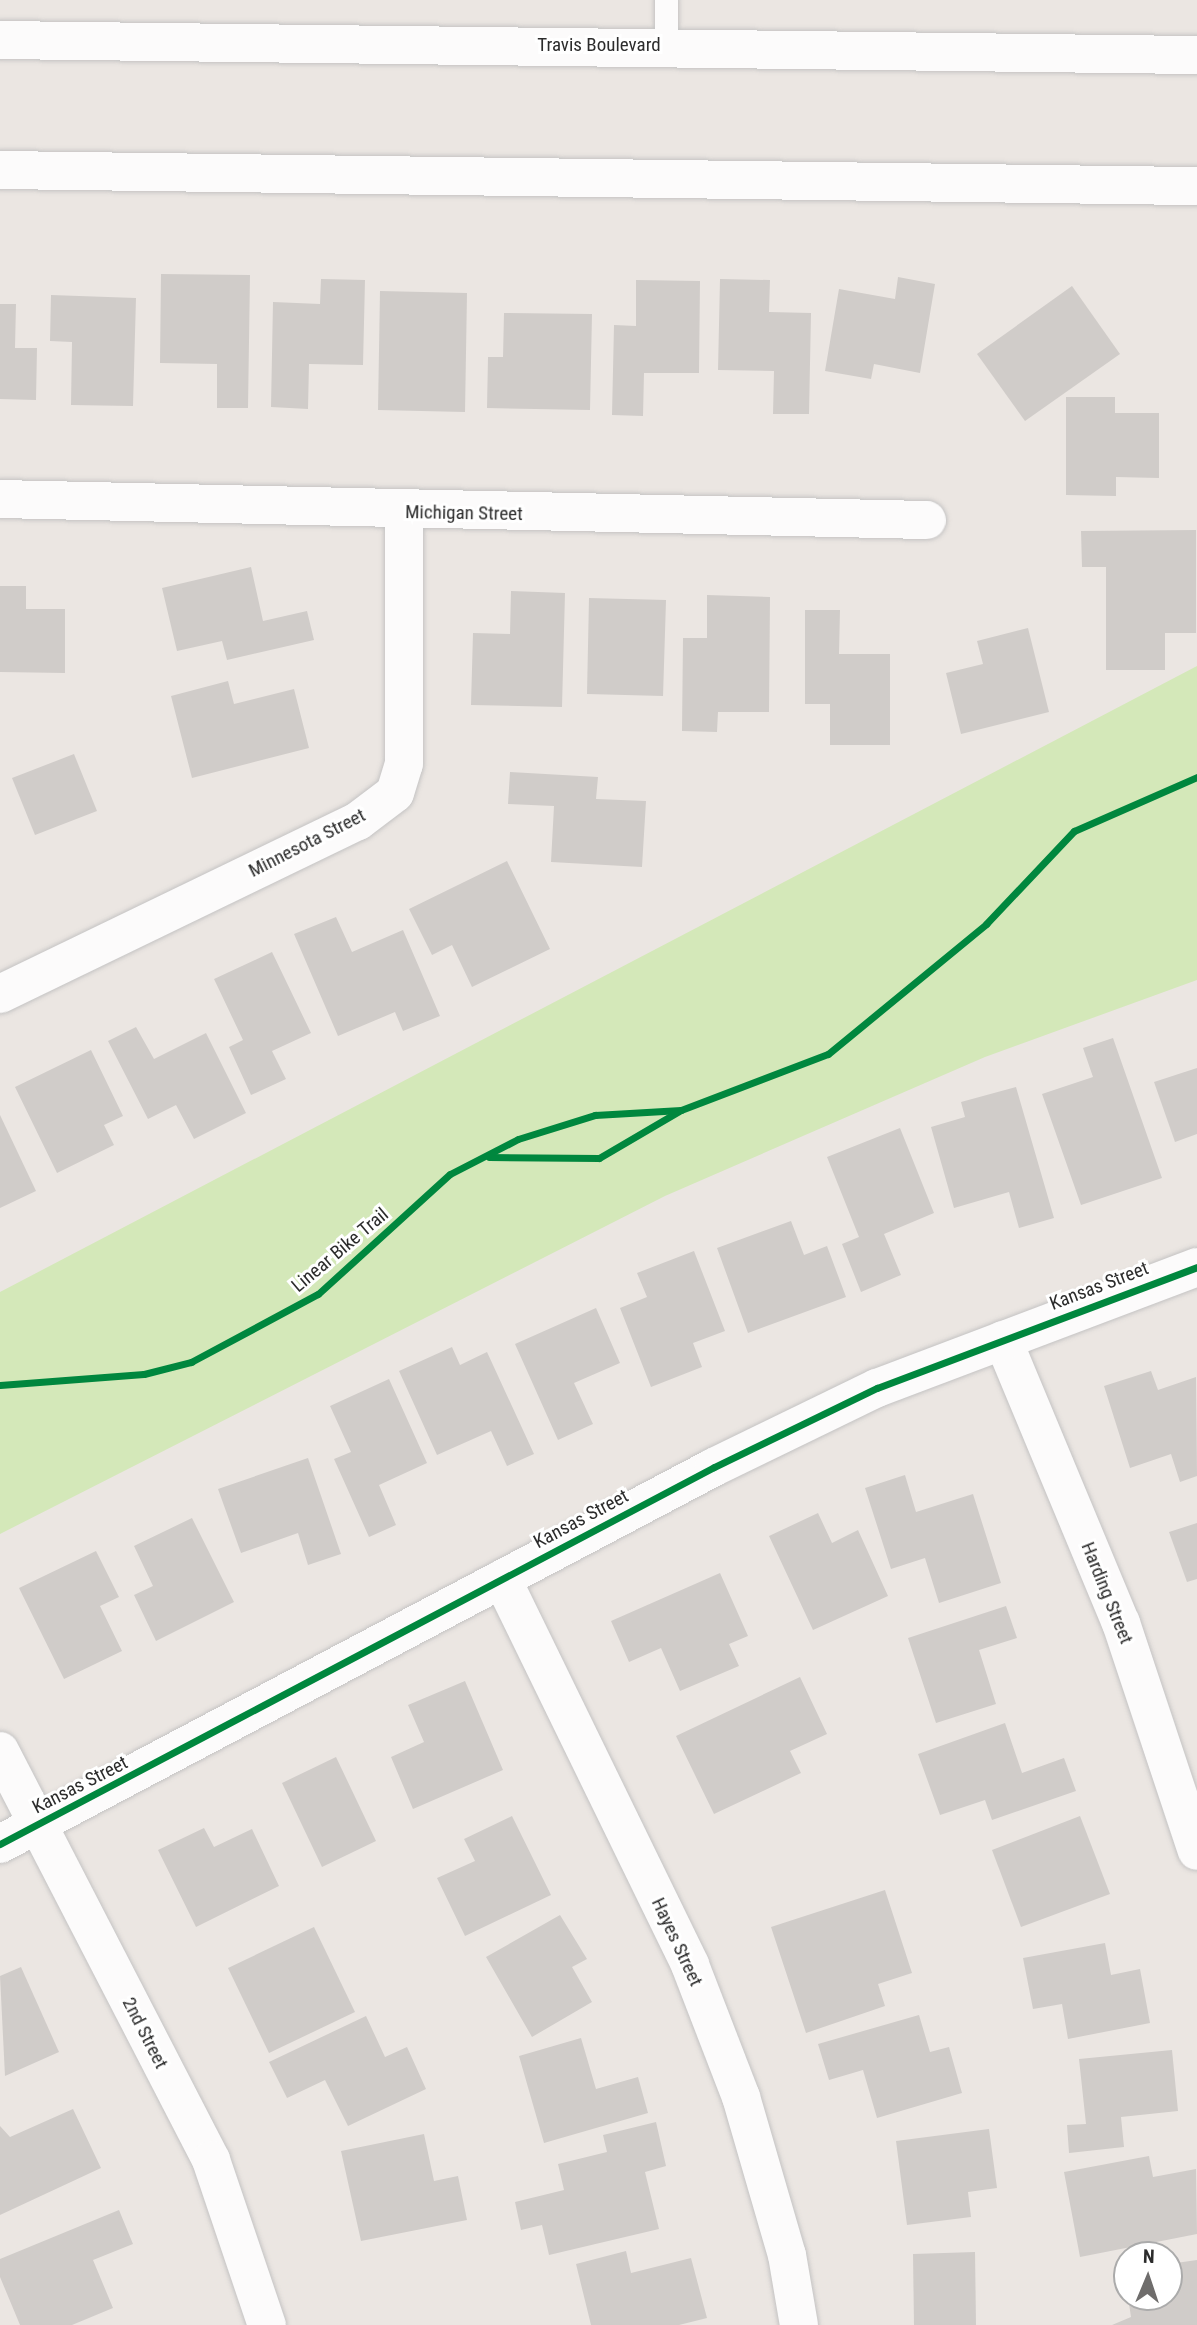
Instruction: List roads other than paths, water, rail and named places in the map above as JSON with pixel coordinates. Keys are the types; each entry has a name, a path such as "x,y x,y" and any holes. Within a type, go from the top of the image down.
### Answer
{"street":[{"name":"Travis Boulevard","path":"0,40 666,45 1197,55"},
{"path":"0,170 1197,186"},
{"name":"Michigan Street","path":"0,499 404,512 927,520"},
{"name":"Minnesota Street","path":"0,994 358,821 395,793 404,764 404,512"},
{"name":"Kansas Street","path":"0,1844 502,1579 877,1388 1197,1267"},
{"name":"Harding Street","path":"1003,1340 1121,1623 1197,1851"},
{"name":"Hayes Street","path":"502,1579 690,1965 741,2097 787,2255 799,2325"},
{"name":"2nd Street","path":"0,1751 211,2160 267,2325"}],"lane":[{"path":"666,0 666,45"}]}
